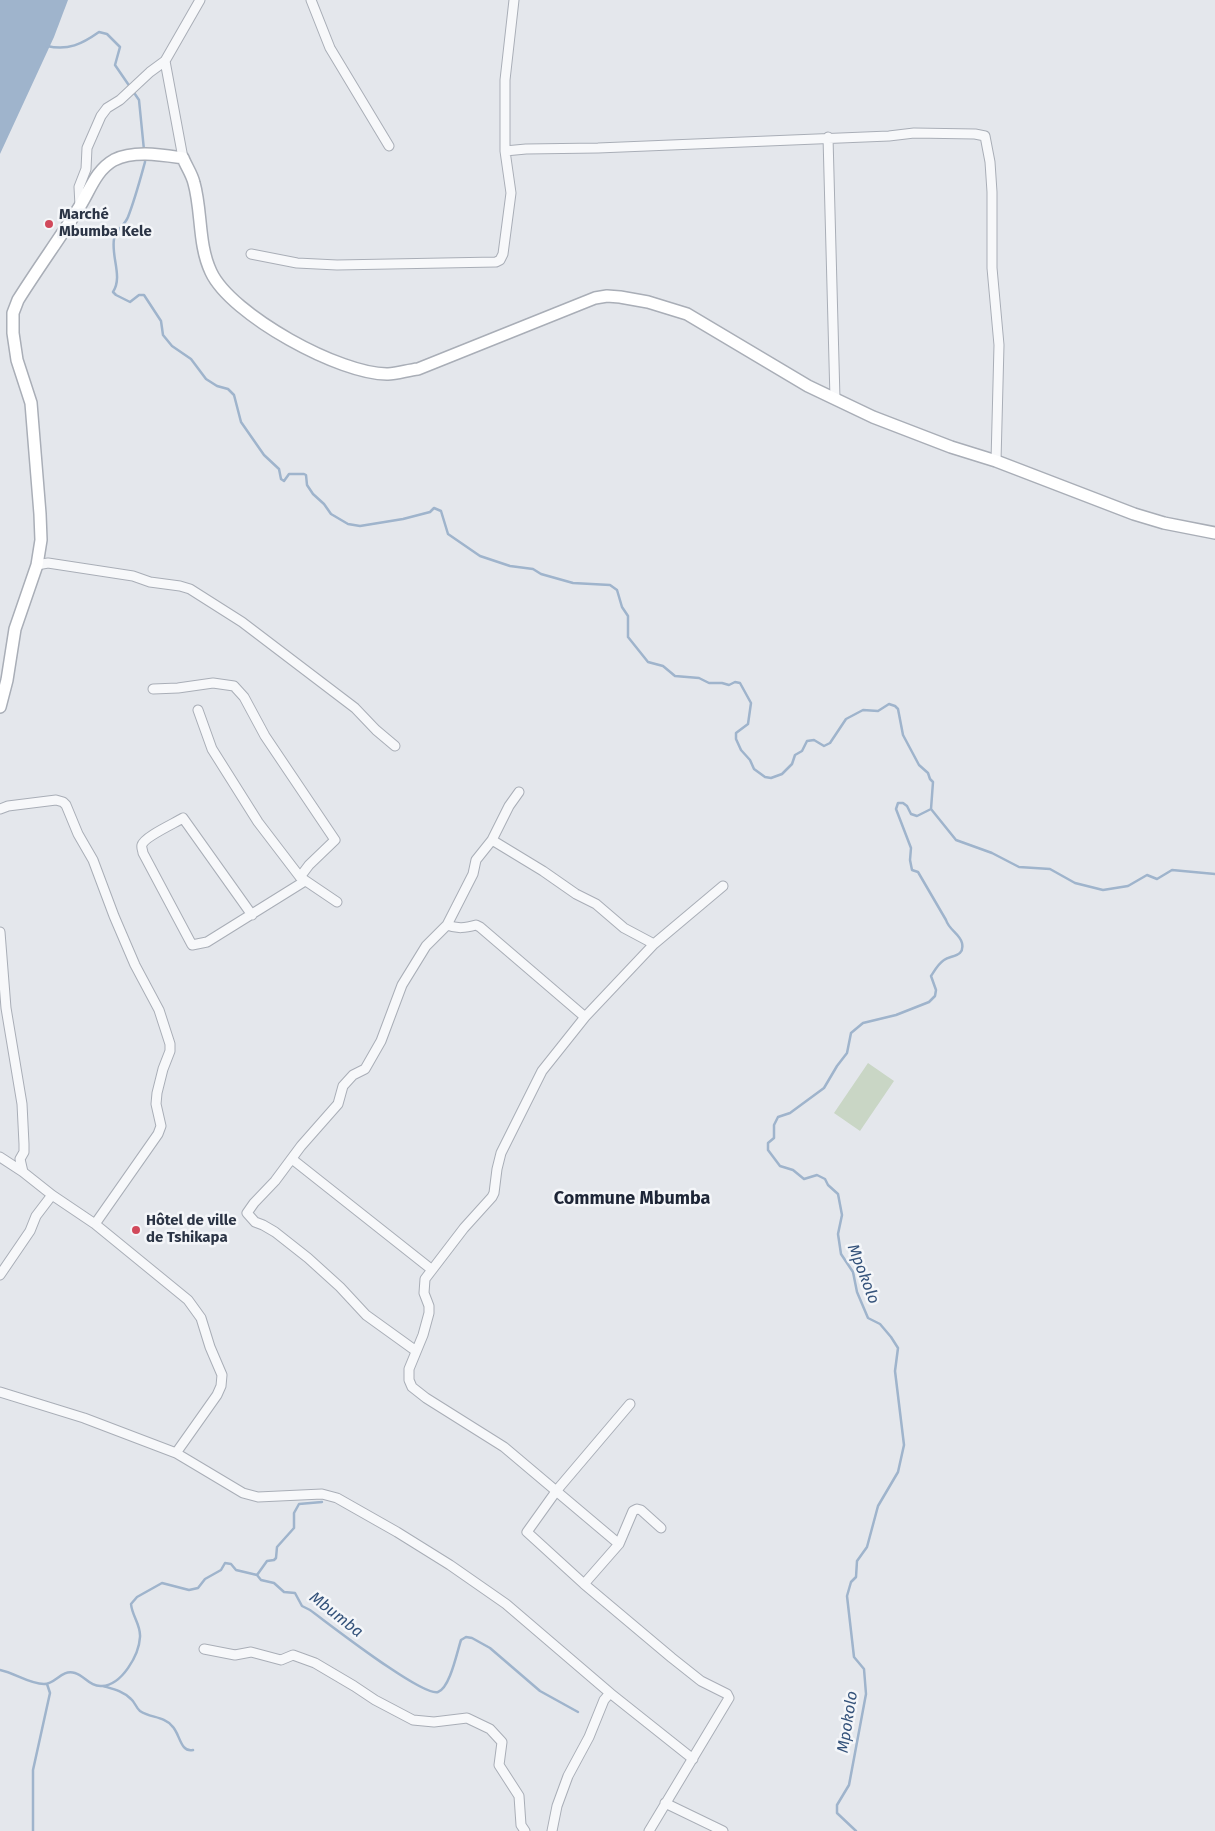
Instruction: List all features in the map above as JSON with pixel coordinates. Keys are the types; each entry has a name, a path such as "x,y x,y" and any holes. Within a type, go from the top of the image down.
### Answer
{"main road":[{"path":"0,707 7,680 15,629 37,565 41,540 35,436 31,403 17,360 13,333 13,313 18,300 80,206 98,174 115,160 135,155 153,154 183,158 194,182 203,244 211,272 223,289 240,305 269,327 313,352 355,369 388,374 418,369 596,298 607,296 620,297 648,302 687,314 792,376 873,417 942,444 996,461 1134,514 1164,523 1215,533"}],"street":[{"path":"80,206 79,187 86,169 87,148 101,116 107,108 120,100 165,61 200,0"},
{"path":"311,0 330,48 389,146"},
{"path":"251,254 296,263 337,265 496,262 500,260 511,193 505,151 505,80 514,0"},
{"path":"165,61 183,158"},
{"path":"505,151 914,133 982,134 987,138 992,192 992,268 999,344 996,461"},
{"path":"828,137 835,399"},
{"path":"37,565 48,563 133,576 150,582 190,589 217,608 242,622 355,708 395,746"},
{"path":"153,688 178,688 213,683 234,686 244,697 265,736 335,840 309,865 303,879 252,915 207,942 192,945 143,853 142,843 150,836 183,818 252,915"},
{"path":"198,710 212,749 258,822 303,879 337,902"},
{"path":"416,1351 366,1315 340,1287 308,1258 275,1232 255,1222 248,1213 254,1203 276,1181 301,1146 338,1104 343,1086 353,1075 365,1069 381,1041 402,985 426,946 447,926 473,874 476,860 492,840 509,806 519,792"},
{"path":"0,809 8,806 56,800 66,805 78,834 93,860 135,965 159,1010 170,1044 170,1051 157,1094 156,1104 161,1126 158,1134 95,1224"},
{"path":"492,840 543,871 576,894 596,904 624,928 654,944"},
{"path":"619,1544 504,1447 426,1398 412,1387 409,1380 409,1369 423,1335 429,1313 429,1306 424,1293 425,1279 464,1228 492,1197 501,1153 542,1071 585,1017 654,944 723,886"},
{"path":"447,926 464,929 477,926 585,1017"},
{"path":"0,932 6,1008 22,1104 24,1144 20,1159 23,1172"},
{"path":"0,1157 95,1224 188,1300 200,1318 222,1375 221,1386 176,1453"},
{"path":"292,1160 431,1269"},
{"path":"0,1275 30,1230 36,1216 52,1195"},
{"path":"0,1392 84,1418 176,1453 243,1493 258,1497 322,1494 337,1498 450,1565 506,1604 610,1693 693,1759"},
{"path":"630,1404 557,1490 527,1532 584,1584 701,1681 728,1694 728,1702 715,1720 649,1831"},
{"path":"584,1584 619,1544 633,1512 637,1509 641,1510 661,1528"},
{"path":"204,1649 235,1655 250,1652 281,1660 293,1655 315,1664 413,1720 434,1722 467,1718 490,1729 502,1742 499,1765 519,1796 521,1825 524,1831"},
{"path":"552,1831 557,1806 568,1776 589,1737 604,1700 610,1693"},
{"path":"665,1803 723,1831"}],"green space":[{"path":"868,1063 894,1081 860,1131 834,1113"}],"water":[{"path":"0,0 68,0 54,37 0,154"}],"waterway":[{"path":"47,46 68,47 87,40 99,32 107,34 120,47 115,65 139,100 144,150"},
{"path":"145,158 128,217 116,233 114,239 117,280 113,292 130,302 139,295 144,295 161,321 163,335 172,346 191,359 206,379 217,386 228,389 234,395 241,422 264,455 279,469 281,479 284,481 289,474 306,475 307,485 331,514 348,524 360,526 403,519 430,512 434,508 441,511 448,534 480,556 510,566 533,569 541,574 573,583 610,585 617,590 622,607 628,616 628,637 648,662 663,666 675,676 699,678 709,683 729,685 735,682 740,683 751,703 748,724 736,733 736,739 754,769 765,777 771,778 782,774 792,764 795,755 802,751 807,741 814,740 824,746 830,743 846,719 863,710 878,711 889,704 898,709 903,735 919,765 928,773 933,782 931,809 956,840 992,853 1019,867 1050,869 1075,883 1103,890 1128,886 1147,875 1157,879 1172,870 1215,874"},
{"name":"Mpokolo","path":"856,1831 837,1813 837,1805 849,1785 866,1694 864,1669 854,1657 847,1596 851,1582 856,1577 857,1561 867,1547 878,1506 898,1472 904,1445 895,1371 898,1348 880,1324 868,1318 857,1292 853,1272 841,1254 838,1234 842,1215 838,1194 828,1185 825,1179 817,1175 804,1179 793,1170 780,1166 768,1150 768,1143 774,1138 774,1125 778,1117 790,1113 824,1088 847,1053 851,1033 863,1023 896,1015 929,1002 935,996 936,990 931,976 942,962 961,951 961,940 949,927 918,872 912,870 910,860 911,848 896,809 898,803 903,803 911,814 917,816 931,809"},
{"path":"257,1575 267,1561 276,1558 277,1547 294,1528 294,1513 299,1504 322,1502"},
{"name":"Mbumba","path":"0,1670 38,1684 52,1682 70,1672 79,1674 94,1685 102,1686 109,1684 123,1675 133,1660 139,1644 140,1633 131,1604 137,1597 162,1583 189,1590 198,1588 205,1579 221,1570 225,1563 231,1564 236,1570 257,1575 261,1580 274,1583 284,1592 295,1593 302,1606 395,1672 429,1690 438,1692 446,1684 453,1669 461,1640 466,1637 472,1638 490,1648 540,1691 578,1712"},
{"path":"33,1831 33,1770 50,1693 47,1684"},
{"path":"103,1686 125,1694 139,1710 169,1723 175,1729 185,1749 193,1750"}],"place":[{"name":"Marché Mbumba Kele","path":"49,224"},
{"name":"Hôtel de ville de Tshikapa","path":"136,1230"}],"district":[{"name":"Commune Mbumba","path":"632,1199"}]}
